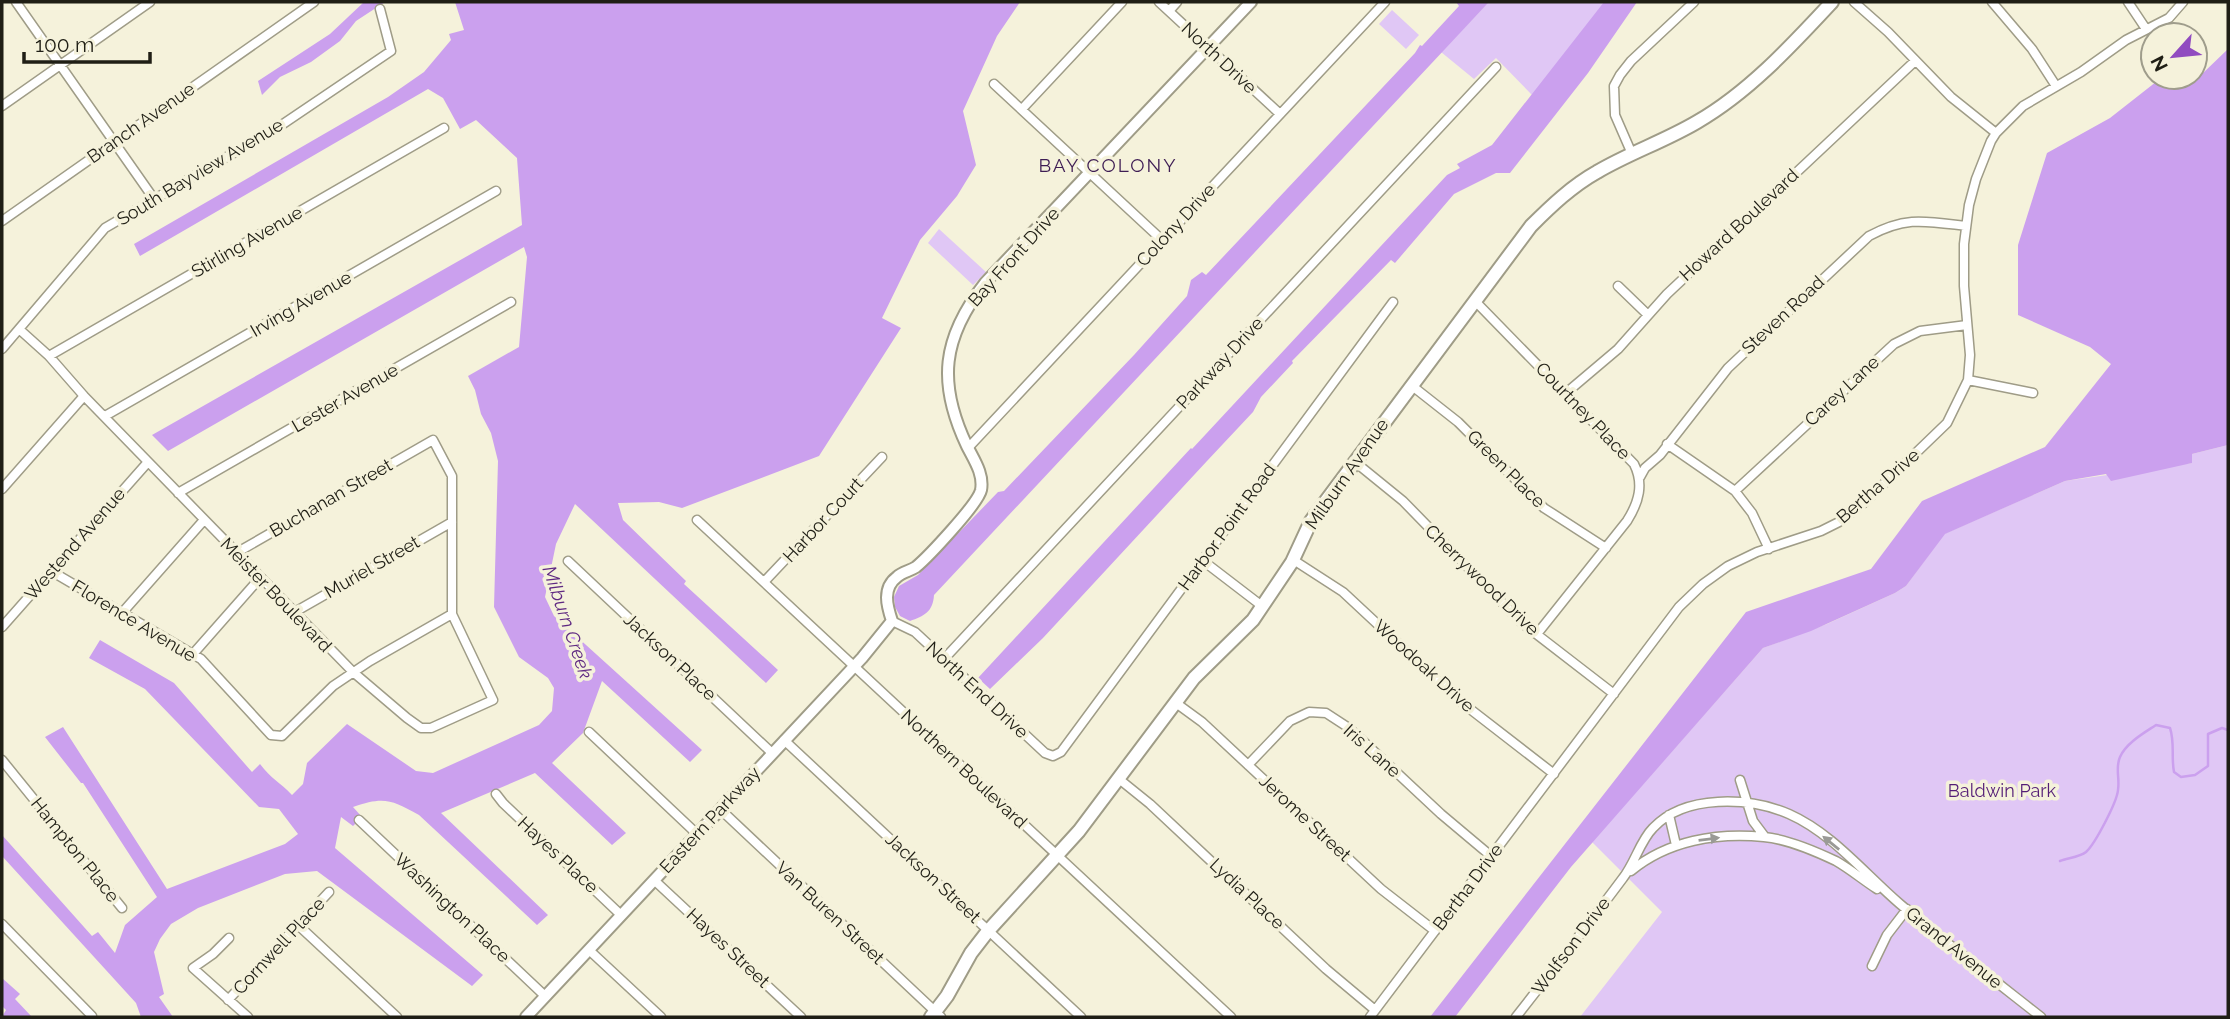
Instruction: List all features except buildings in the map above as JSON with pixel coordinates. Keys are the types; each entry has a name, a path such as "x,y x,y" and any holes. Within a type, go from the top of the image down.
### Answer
{"main road":[{"name":"Milburn Avenue","path":"936,1015 971,953 988,931 1079,831 1194,678 1240,635 1277,587 1311,521 1506,258 1548,209 1596,173 1697,122 1726,103 1809,27 1832,2"}],"street":[{"path":"16,2 153,199"},
{"path":"2,106 150,2"},
{"name":"Branch Avenue","path":"2,221 314,2"},
{"path":"1022,109 1122,2"},
{"name":"North Drive","path":"1159,2 1280,114"},
{"path":"1169,11 1177,2"},
{"name":"Bay Front Drive","path":"892,621 886,601 892,582 897,576 915,567 975,503 979,495 981,474 955,421 947,382 950,348 969,304 1251,2"},
{"name":"Colony Drive","path":"968,448 1385,2"},
{"path":"1632,154 1615,115 1614,86 1630,61 1693,2"},
{"path":"1854,2 1888,32 1951,97 1996,133"},
{"path":"1992,2 2032,49 2056,86"},
{"path":"2128,2 2141,21"},
{"name":"Bertha Drive","path":"2163,21 2169,18 2183,2"},
{"name":"South Bayview Avenue","path":"2,349 105,229 283,124 391,51 380,9"},
{"name":"Bertha Drive","path":"1372,1013 1679,607 1703,584 1728,566 1839,522 1865,502 1947,423 1968,380 1970,355 1963,260 1966,226 1976,179 1996,133 2024,106 2139,33"},
{"name":"Howard Boulevard","path":"1566,393 1618,349 1710,252 1915,61"},
{"name":"Parkway Drive","path":"944,659 1496,66"},
{"path":"994,84 1162,240"},
{"name":"Stirling Avenue","path":"49,356 444,128"},
{"name":"Irving Avenue","path":"105,416 496,191"},
{"name":"Steven Road","path":"1640,477 1728,368 1869,236 1889,225 1909,221 1966,226"},
{"path":"1618,286 1648,315"},
{"name":"Courtney Place","path":"1475,301 1634,464 1640,477 1635,508 1537,634"},
{"name":"Lester Avenue","path":"178,493 511,302"},
{"name":"Harbor Point Road","path":"1061,752 1393,302"},
{"name":"Carey Lane","path":"1735,491 1894,344 1920,331 1967,325"},
{"name":"Meister Boulevard","path":"19,328 49,356 84,396 293,613 353,672 422,728 431,729 493,700 452,614"},
{"path":"1968,380 2033,393"},
{"name":"Green Place","path":"1411,385 1458,422 1544,508 1606,548"},
{"path":"2,489 84,396"},
{"name":"Buchanan Street","path":"236,553 433,440 452,475 452,522"},
{"path":"1667,444 1735,491 1752,513 1769,548"},
{"name":"Harbor Court","path":"764,582 882,457"},
{"name":"Westend Avenue","path":"2,625 148,461"},
{"name":"Cherrywood Drive","path":"1355,462 1403,501 1510,613 1614,694"},
{"path":"122,613 204,520"},
{"name":"Northern Boulevard","path":"697,520 1228,1016"},
{"path":"353,672 452,614 452,522"},
{"name":"Muriel Street","path":"293,613 452,522"},
{"name":"Woodoak Drive","path":"1292,559 1343,592 1461,702 1554,774"},
{"path":"1202,560 1262,606"},
{"name":"Jackson Place","path":"568,561 772,752"},
{"name":"Florence Avenue","path":"51,572 201,659 271,736 282,736 333,686 353,672"},
{"path":"193,654 260,578"},
{"name":"North End Drive","path":"892,621 915,632 1045,753 1053,756 1061,752"},
{"name":"Eastern Parkway","path":"526,1017 854,666 892,621"},
{"name":"Jerome Street","path":"1176,703 1202,722 1381,890 1434,931"},
{"name":"Iris Lane","path":"1248,765 1290,721 1309,712 1325,713 1349,728 1441,814 1491,856"},
{"path":"589,732 696,834"},
{"name":"Jackson Street","path":"784,740 1081,1017"},
{"name":"Hampton Place","path":"2,760 122,908"},
{"name":"Lydia Place","path":"1119,779 1150,804 1372,1013"},
{"path":"1740,780 1753,821 1765,836"},
{"name":"Hayes Place","path":"496,794 621,915"},
{"name":"Wolfson Drive","path":"1516,1017 1626,876 1651,828 1681,809 1706,804 1746,803 1788,814 1815,830 1904,907"},
{"name":"Van Buren Street","path":"720,810 936,1015"},
{"path":"1669,816 1676,845"},
{"name":"Washington Place","path":"359,820 545,996"},
{"name":"Wolfson Drive","path":"1626,876 1646,859 1676,845 1706,838 1765,836 1837,862 1904,907"},
{"name":"Hayes Street","path":"654,880 801,1017"},
{"name":"Cornwell Place","path":"228,1000 329,892"},
{"path":"1872,966 1886,935 1904,907"},
{"name":"Grand Avenue","path":"1904,907 2041,1017"},
{"path":"2,924 92,1016"},
{"path":"298,925 397,1017"},
{"path":"229,937 213,954 193,968 243,1016"},
{"path":"589,950 661,1017"}],"green space":[{"path":"1489,2 1605,2 1532,95 1496,58 1474,79 1441,52"},
{"path":"1392,10 1419,35 1406,49 1379,24"},
{"path":"939,229 986,272 973,285 928,243"},
{"name":"Baldwin Park","path":"2228,445 2228,1017 1580,1017 1662,912 1592,842 1763,648 1827,624 1895,593 1906,586 1944,534 2065,481 2192,463 2192,454"}],"shaded area":[{"path":"364,2 385,2 356,21 340,41 311,62 280,77 262,95 258,81 330,34"},
{"path":"455,2 1020,2 997,36 963,111 976,165 957,196 920,240 882,318 901,328 819,456 682,508 659,502 618,503 623,520 686,581 684,584 778,670 766,683 575,504 556,544 545,597 554,616 702,750 690,762 602,681 583,733 552,763 626,833 612,845 535,773 441,813 548,915 537,925 419,815 394,803 380,801 353,807 362,817 353,826 341,817 335,848 483,975 472,986 317,871 285,874 198,908 171,924 154,952 164,994 159,997 173,1017 141,1017 136,1003 2,856 2,835 92,936 98,932 115,953 125,925 157,897 83,783 45,737 63,727 167,889 285,844 298,834 279,809 259,807 145,689 89,658 100,640 174,683 252,772 260,764 292,795 303,784 307,763 347,724 416,771 433,773 539,725 552,711 554,688 548,678 519,657 494,607 498,461 491,433 481,414 468,376 519,347 527,257 524,247 168,451 152,435 522,225 517,158 476,120 460,129 443,98 428,89 140,256 134,244 388,97 424,72 451,40 449,34 464,30"},
{"path":"1456,2 1489,2 934,595 932,606 927,612 910,621 900,616 894,597 899,586 918,575 998,492 1004,491 1134,355 1187,296 1191,280 1202,272 1206,275 1459,6"},
{"path":"1604,2 1637,2 1588,73 1510,173 1496,173 1454,194 1395,263 1391,260 1292,361 1261,397 1253,412 1043,638 990,689 978,678 1447,175 1460,168 1457,164 1492,145"},
{"path":"2228,49 2228,445 2192,454 2192,463 2111,481 2106,474 2065,481 1945,534 1906,586 1895,593 1811,631 1763,648 1571,867 1455,1017 1430,1017 1746,612 1871,569 1922,501 2045,447 2111,364 2090,347 2018,315 2018,245 2047,153 2110,118 2144,91 2209,91 2209,67"},
{"path":"2,978 20,994 15,999 32,1017 2,1017 6,1010 2,1006"}],"waterway":[{"path":"2060,861 2083,854 2095,841 2117,796 2120,757 2126,747 2136,739 2156,725 2170,728 2174,772 2181,777 2195,775 2208,766 2208,734 2222,728 2228,730"}],"district":[{"name":"BAY COLONY","path":"1108,165"}],"water label":[{"name":"Milburn Creek","path":"568,622"}]}
